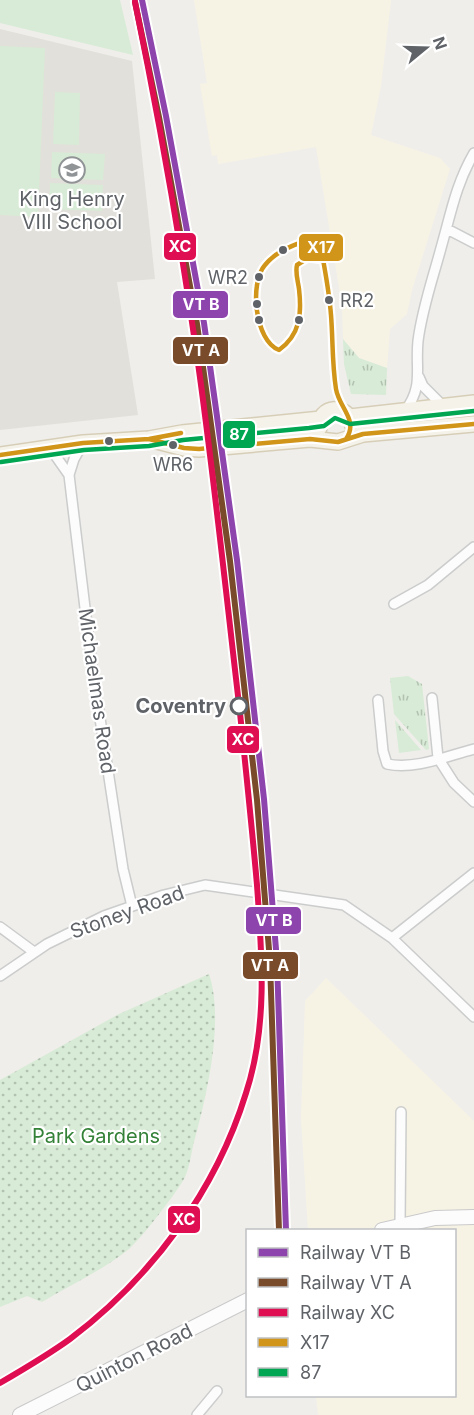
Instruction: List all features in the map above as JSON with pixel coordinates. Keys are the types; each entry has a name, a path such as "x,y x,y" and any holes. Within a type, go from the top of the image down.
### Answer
{"main road":[{"path":"350,417 474,403"},
{"path":"326,440 320,428 321,419 327,412 336,410 350,417 352,426 346,439"},
{"path":"0,455 83,443 149,439 183,440 238,428 321,419"},
{"path":"183,440 199,449 309,439 335,442 363,434 474,424"}],"street":[{"path":"404,412 416,394 418,341 426,301 459,182 474,153"},
{"path":"447,229 474,243"},
{"path":"418,376 423,386 444,407"},
{"name":"Michaelmas Road","path":"83,443 74,459 69,475 94,677 124,878 132,906"},
{"name":"Michaelmas Road","path":"50,448 69,475"},
{"path":"394,604 428,585 474,547"},
{"path":"432,698 438,758 454,783 474,802"},
{"path":"378,700 383,750 387,764 395,765 438,758 474,749"},
{"path":"392,938 474,873"},
{"name":"Stoney Road","path":"0,976 34,952 78,928 164,895 205,885 344,905 355,910 392,938 474,1017"},
{"path":"0,927 34,952"},
{"path":"400,1225 401,1112"},
{"path":"386,1229 435,1218 474,1217"},
{"name":"Quinton Road","path":"20,1415 246,1301"},
{"path":"197,1415 217,1391"}],"shaded area":[{"path":"194,0 391,0 381,86 371,135 440,158 450,169 412,290 407,314 390,329 387,368 359,358 343,339 342,306 316,147 218,164 217,155 212,156 200,84 207,83"},
{"name":"King Henry VIII School","path":"0,29 132,61 155,279 117,282 138,415 0,430"},
{"path":"326,978 474,1121 474,1415 318,1415 316,1397 456,1397 456,1229 308,1229 301,1118 305,1001"}],"green space":[{"path":"0,0 120,0 133,55 0,23"},
{"path":"0,46 45,48 38,217 0,215"},
{"path":"55,92 80,93 79,145 53,144"},
{"path":"52,152 105,154 103,180 51,178"},
{"path":"50,183 103,185 102,211 49,209"},
{"path":"343,339 359,358 387,368 386,395 351,394 344,364"},
{"path":"408,676 422,684 429,749 426,750 394,714 390,678"},
{"path":"395,720 421,750 399,753"},
{"name":"Park Gardens","path":"209,974 215,1014 212,1060 189,1166 181,1184 142,1236 119,1257 42,1302 27,1296 0,1307 0,1080 119,1014"}],"railway":[{"path":"270,964 285,1208"}],"transit line":[{"path":"142,0 204,323 237,560 264,799 277,962 286,1229"},
{"path":"135,2 159,117 197,324 230,561 257,800 270,962 279,1229"},
{"name":"X17","path":"323,260 308,258 297,265 300,315 291,338 279,350 271,345 264,335 257,311 257,285 260,273 270,259 289,247 319,238 326,276 330,305 336,389 350,426 346,439"},
{"name":"87","path":"1,462 84,450 149,446 183,440 309,428 324,426 335,418 350,424 474,411"},
{"name":"X17","path":"149,439 184,448 199,449 310,439 338,442 363,434 474,424"},
{"name":"X17","path":"0,455 83,443 149,439 181,433"}],"rail line":[{"name":"XC","path":"0,1383 62,1345 100,1315 127,1289 177,1230 217,1164 233,1129 246,1093 258,1042 262,990 259,911 240,713 209,445 176,223 135,2"}],"place":[{"name":"King Henry VIII School","path":"72,170"},
{"name":"WR2","path":"259,277"},
{"name":"RR2","path":"329,300"},
{"name":"WR6","path":"173,445"},
{"name":"Coventry","path":"239,706"}]}
